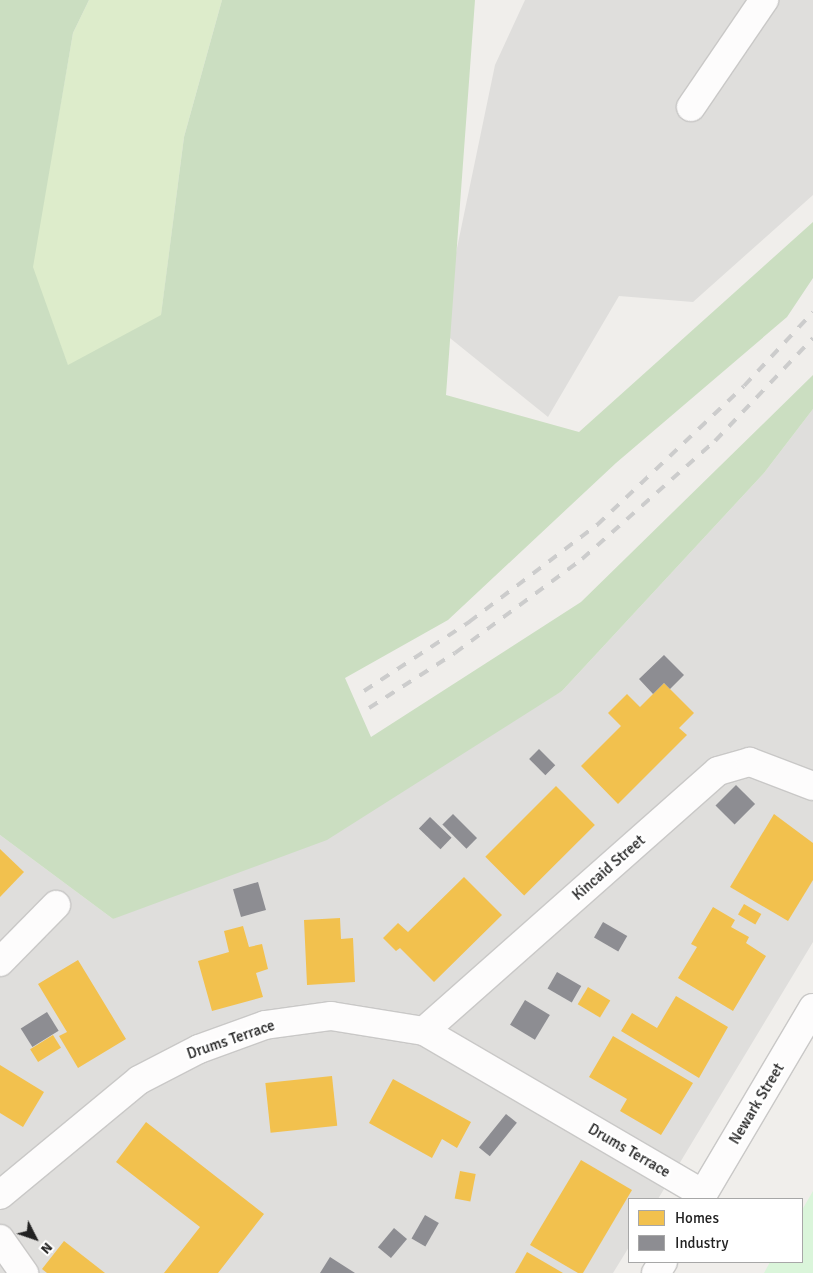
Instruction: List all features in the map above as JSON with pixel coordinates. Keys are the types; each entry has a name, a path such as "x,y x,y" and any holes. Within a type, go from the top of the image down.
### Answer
{"street":[{"path":"691,107 764,0"},
{"name":"Kincaid Street","path":"424,1031 718,771 750,762 813,786"},
{"path":"0,962 56,905"},
{"name":"Newark Street","path":"702,1197 813,1008"},
{"name":"Drums Terrace","path":"0,1194 139,1080 199,1049 265,1025 331,1016 424,1031 702,1197"},
{"path":"0,1239 24,1273"}],"shaded area":[{"path":"525,0 813,0 813,195 693,302 619,296 548,417 440,330 495,65"},
{"path":"813,409 813,942 659,1198 628,1198 628,1249 613,1273 0,1273 0,835 113,919 562,691 764,473"}],"green space":[{"path":"0,0 89,0 73,33 33,267 68,365 161,315 184,137 222,0 475,0 446,395 579,432 813,222 813,278 787,317 616,463 448,620 345,678 371,737 581,602 813,375 813,409 764,473 562,691 327,840 113,919 0,835"},
{"path":"89,0 222,0 184,137 161,316 68,366 32,267 73,33"},
{"path":"813,1191 813,1273 764,1273 769,1263 803,1263 803,1208"}],"building: Homes":[{"path":"664,683 694,713 679,728 687,735 618,804 581,766 621,726 608,713 627,694 640,707"},
{"path":"556,786 595,825 524,896 485,857"},
{"path":"774,814 813,843 813,880 788,921 730,887"},
{"path":"0,849 24,872 0,897"},
{"path":"464,877 502,915 434,982 400,948 396,951 383,938 398,923 408,932"},
{"path":"744,904 761,914 755,924 738,914"},
{"path":"713,907 735,920 731,927 749,937 746,943 766,956 733,1011 678,978 697,947 691,944"},
{"path":"340,918 341,939 353,938 355,982 307,985 304,920"},
{"path":"243,926 249,947 262,944 268,969 256,973 263,997 212,1011 198,961 229,952 224,931"},
{"path":"78,960 126,1039 78,1068 59,1036 67,1032 38,984"},
{"path":"588,987 610,1000 600,1018 578,1004"},
{"path":"676,996 728,1027 699,1078 621,1031 632,1013 657,1028"},
{"path":"53,1035 61,1048 38,1062 30,1049"},
{"path":"613,1036 693,1083 661,1135 620,1111 627,1099 589,1077"},
{"path":"0,1065 44,1092 23,1127 0,1113"},
{"path":"332,1076 337,1126 271,1133 265,1083"},
{"path":"393,1079 471,1122 457,1148 442,1139 432,1158 369,1123"},
{"path":"146,1122 264,1214 218,1273 164,1273 200,1227 116,1162"},
{"path":"581,1160 632,1190 583,1273 578,1273 530,1245"},
{"path":"460,1171 476,1174 470,1202 455,1198"},
{"path":"64,1241 105,1273 47,1273 42,1269"},
{"path":"527,1252 563,1273 515,1273"}],"building: Industry":[{"path":"664,655 684,675 670,689 664,683 653,694 639,679"},
{"path":"539,749 555,765 545,775 529,759"},
{"path":"736,785 755,804 735,825 715,806"},
{"path":"453,814 477,838 466,849 442,825"},
{"path":"430,817 452,838 440,849 419,829"},
{"path":"258,882 266,910 241,917 233,889"},
{"path":"603,922 627,936 618,952 594,938"},
{"path":"557,972 581,986 572,1002 548,988"},
{"path":"525,1000 550,1015 535,1040 510,1025"},
{"path":"47,1012 59,1031 32,1047 21,1028"},
{"path":"506,1114 517,1123 490,1156 479,1147"},
{"path":"425,1215 439,1223 425,1246 412,1238"},
{"path":"394,1228 407,1239 391,1258 378,1247"},
{"path":"330,1257 355,1273 320,1273"}],"railway":[{"path":"364,691 469,622 597,525 744,386 813,312"},
{"path":"369,708 455,653 582,559 715,441 813,338"}]}
